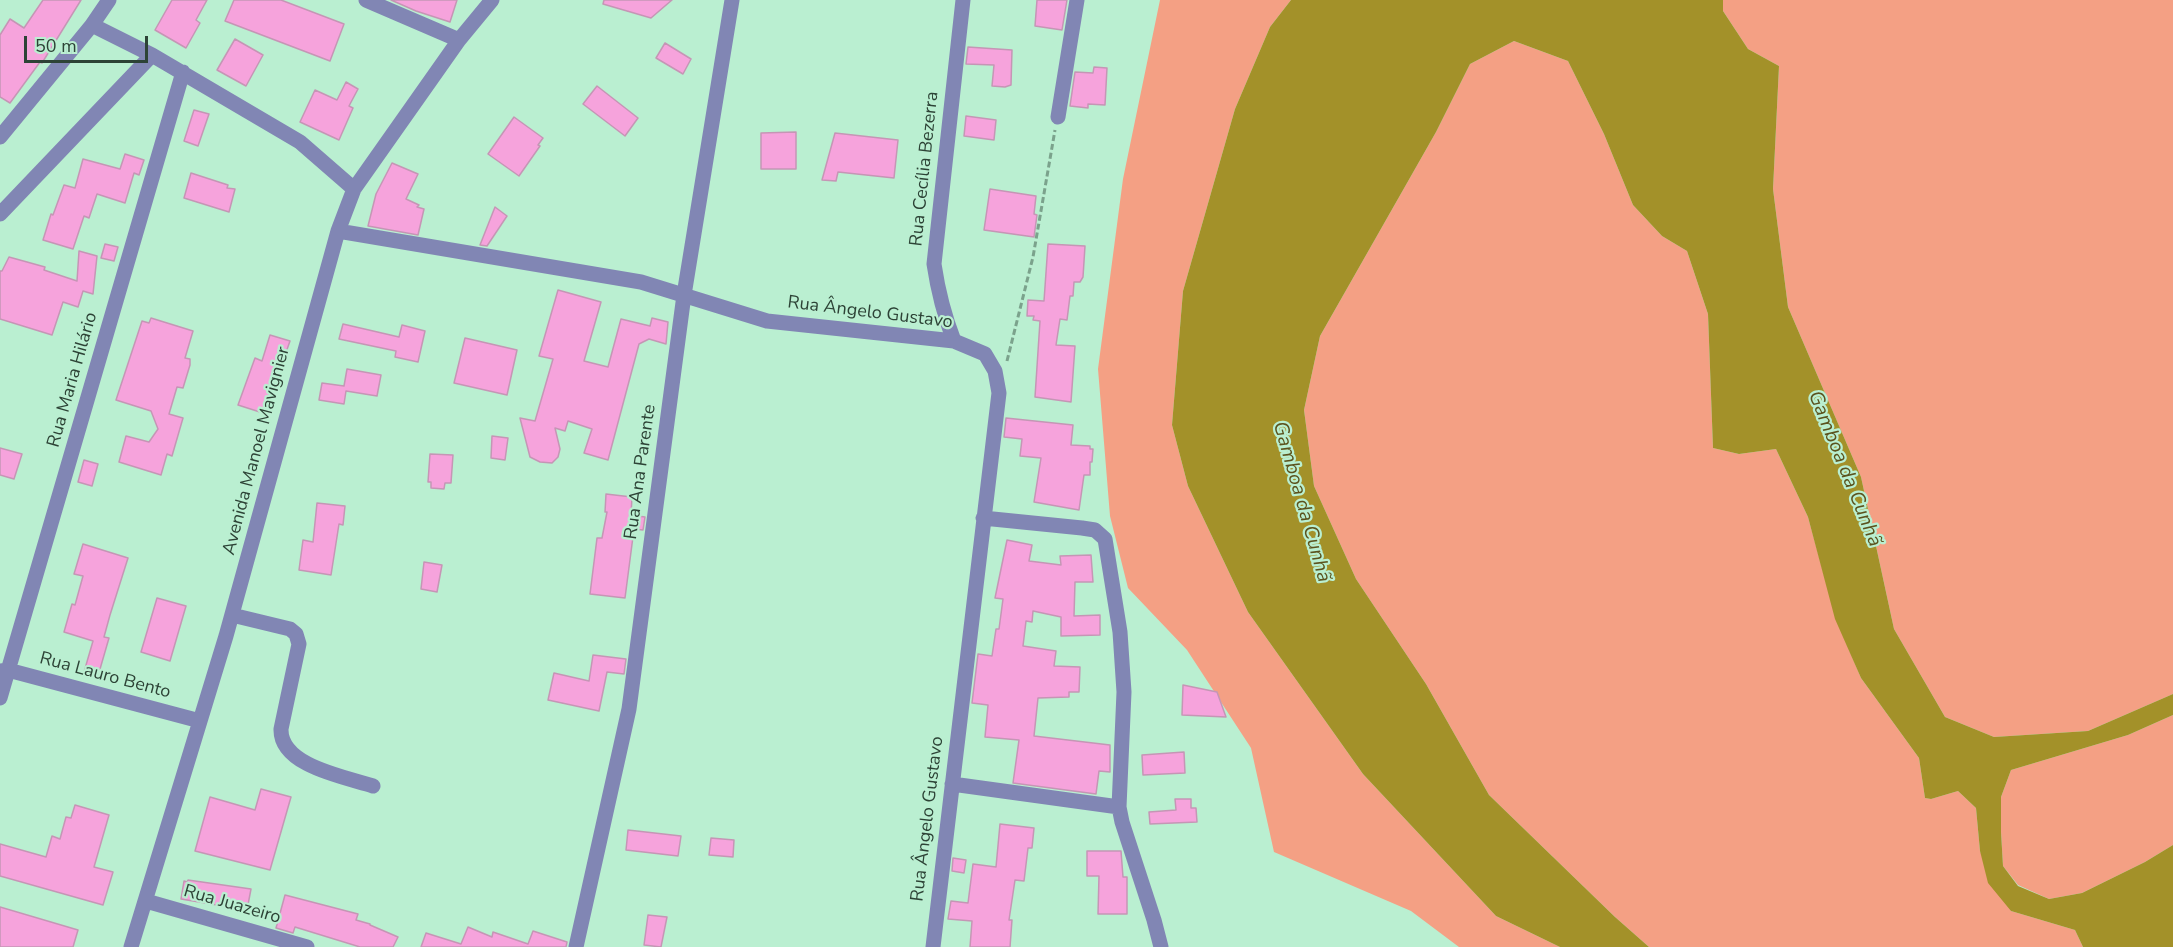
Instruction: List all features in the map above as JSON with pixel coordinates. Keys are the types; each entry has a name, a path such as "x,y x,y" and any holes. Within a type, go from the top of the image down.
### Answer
{"street":[{"path":"0,137 92,26 109,0"},
{"path":"366,0 459,40"},
{"name":"Avenida Manoel Mavignier","path":"131,947 232,615 338,231 354,189 386,140 459,40 492,0"},
{"name":"Rua Ana Parente","path":"576,947 629,709 684,295 732,0"},
{"name":"Rua Cecília Bezerra","path":"954,341 937,288 934,264 963,0"},
{"path":"1058,117 1077,0"},
{"path":"92,26 183,72 300,142 354,189"},
{"path":"0,214 152,55"},
{"name":"Rua Maria Hilário","path":"0,698 4,671 183,72"},
{"name":"Rua Ângelo Gustavo","path":"338,231 641,282 767,321 954,341 985,354 995,371 999,393 933,947"},
{"path":"983,518 1095,530 1105,539 1120,632 1124,692 1119,807 1161,947"},
{"path":"232,615 291,629 296,634 299,644 281,729 281,738 285,747 295,758 327,772 373,786"},
{"name":"Rua Lauro Bento","path":"4,671 200,721"},
{"path":"952,784 1119,807"},
{"name":"Rua Juazeiro","path":"146,900 308,947"}],"path":[{"path":"999,393 1033,257 1058,117"}],"shaded area":[{"path":"1160,0 1291,0 1270,27 1235,109 1183,291 1172,425 1188,486 1248,612 1363,774 1496,916 1560,947 1459,947 1411,911 1274,852 1251,748 1187,650 1128,588 1110,516 1098,369 1123,179"},
{"path":"1723,0 2173,0 2173,694 2088,731 1994,737 1945,717 1894,629 1861,477 1788,307 1773,189 1779,66 1748,49 1723,11"},
{"path":"1514,41 1568,61 1604,134 1633,205 1662,236 1687,251 1708,314 1713,448 1739,454 1776,449 1808,517 1836,619 1861,678 1919,758 1925,798 1931,799 1958,791 1976,808 1980,851 2011,911 2075,930 2083,947 1649,947 1489,795 1426,684 1356,579 1314,486 1304,410 1320,336 1436,132 1470,64"},
{"path":"2173,715 2173,845 2145,862 2082,893 2049,899 2018,885 2003,866 2001,797 2011,770 2128,735"}],"water":[{"name":"Gamboa da Cunhã","path":"1291,0 1723,0 1723,11 1748,49 1779,66 1773,189 1788,307 1861,477 1894,629 1945,717 1994,737 2088,731 2173,694 2173,715 2128,735 2011,770 2001,797 2003,866 2018,886 2049,899 2082,893 2145,862 2173,845 2173,947 2083,947 2075,930 2011,911 1988,883 1980,851 1976,808 1958,791 1931,799 1925,798 1919,758 1861,678 1835,619 1808,517 1776,449 1739,454 1713,448 1708,314 1687,251 1662,236 1633,205 1604,134 1568,61 1514,41 1470,64 1436,132 1320,336 1304,410 1314,486 1356,579 1426,684 1489,795 1649,947 1560,947 1496,916 1363,774 1248,612 1188,486 1172,425 1183,291 1235,109 1270,27"}],"building":[{"path":"43,0 81,0 42,63 40,62 10,103 0,97 0,35 10,19 24,28"},
{"path":"172,0 207,0 196,20 200,23 186,48 155,30"},
{"path":"234,0 281,0 344,24 330,61 225,21"},
{"path":"391,0 457,0 450,22"},
{"path":"604,0 672,0 651,18 603,4"},
{"path":"1037,0 1067,0 1062,30 1035,26"},
{"path":"235,39 263,55 246,86 217,70"},
{"path":"665,43 691,59 683,74 656,58"},
{"path":"968,47 1012,50 1011,85 992,86 994,65 966,64"},
{"path":"1094,67 1107,68 1105,105 1088,104 1088,108 1070,106 1075,72 1093,73"},
{"path":"346,82 358,89 349,106 353,108 339,140 300,122 315,90 337,100"},
{"path":"597,86 638,118 625,136 583,104"},
{"path":"194,110 209,114 198,146 184,141"},
{"path":"966,116 996,120 994,140 964,136"},
{"path":"514,117 543,138 519,176 488,154"},
{"path":"796,132 796,169 761,169 761,133"},
{"path":"835,133 898,140 894,178 838,172 836,181 822,180"},
{"path":"125,154 144,160 139,175 134,173 125,203 97,194 89,218 84,216 73,249 43,240 51,214 53,215 64,185 75,188 83,159 120,169"},
{"path":"392,163 418,174 406,199 424,209 418,235 368,226 376,194"},
{"path":"191,173 235,189 229,212 184,198"},
{"path":"990,189 1036,196 1034,214 1037,215 1034,237 984,230"},
{"path":"495,207 507,216 487,246 480,245"},
{"path":"105,244 118,247 114,261 101,258"},
{"path":"1048,244 1085,246 1083,277 1080,282 1074,282 1067,320 1060,319 1056,345 1075,346 1071,402 1035,397 1040,321 1033,320 1034,316 1027,316 1028,300 1044,301"},
{"path":"79,251 97,256 93,294 83,291 78,307 63,302 52,335 0,319 0,271 9,257 45,267 44,270 77,281"},
{"path":"558,290 601,302 584,361 608,367 621,319 650,326 652,318 668,322 666,344 649,339 639,344 608,460 584,453 592,429 568,421 565,431 555,428 560,449 558,457 552,463 540,462 530,457 520,418 535,421 553,359 539,356"},
{"path":"151,318 193,331 185,358 190,359 190,365 183,388 177,387 169,414 183,418 172,456 167,454 161,475 119,462 126,436 149,442 158,429 151,411 116,400 142,321 149,323"},
{"path":"343,324 399,337 402,325 425,331 418,362 395,357 396,351 339,339"},
{"path":"270,335 290,341 284,358 282,357 263,413 238,405 255,358 262,361"},
{"path":"465,338 517,350 507,395 454,383"},
{"path":"347,369 381,375 377,396 346,391 344,404 319,400 322,383 344,386"},
{"path":"1006,418 1073,425 1071,445 1090,446 1090,449 1093,449 1090,475 1084,475 1079,510 1034,502 1041,458 1020,456 1022,439 1004,437"},
{"path":"492,436 508,438 505,460 491,458"},
{"path":"0,448 22,454 14,479 0,475"},
{"path":"430,454 453,455 451,483 445,483 444,489 431,488 431,482 428,482"},
{"path":"84,460 98,464 92,486 78,482"},
{"path":"606,494 632,497 631,515 645,517 643,530 634,529 625,598 590,594 597,538 602,538 607,512 605,512"},
{"path":"317,503 345,506 343,525 339,524 331,575 299,570 303,540 313,542"},
{"path":"1007,540 1032,545 1029,561 1061,565 1060,556 1091,555 1093,582 1075,582 1074,616 1100,615 1100,635 1061,636 1061,617 1033,611 1032,622 1026,621 1023,646 1056,651 1054,666 1080,667 1079,692 1069,692 1069,697 1038,698 1034,736 1110,745 1110,772 1099,771 1096,794 1013,783 1019,740 985,737 988,705 972,703 978,654 992,656 996,629 999,629 1003,599 995,598"},
{"path":"83,544 128,558 104,637 109,638 98,676 84,672 93,641 64,632 83,576 74,574"},
{"path":"424,562 442,565 437,592 421,589"},
{"path":"157,598 186,606 170,661 141,652"},
{"path":"593,655 626,659 624,674 607,672 599,711 548,700 554,673 589,681"},
{"path":"1183,685 1217,692 1226,717 1182,715"},
{"path":"1184,752 1185,773 1143,775 1142,755"},
{"path":"261,789 291,797 270,870 195,851 210,797 255,810"},
{"path":"1175,799 1191,799 1191,808 1196,808 1197,822 1150,824 1149,812 1176,810"},
{"path":"75,805 109,815 94,867 113,872 103,905 0,876 0,844 46,857 52,836 60,839 66,817 71,818"},
{"path":"1000,824 1034,828 1032,848 1028,848 1024,881 1015,880 1009,920 1012,920 1010,947 970,947 972,921 948,919 951,901 968,903 973,864 996,867"},
{"path":"628,830 681,836 678,856 626,850"},
{"path":"711,838 734,840 733,857 709,855"},
{"path":"1087,851 1121,851 1123,877 1127,877 1127,914 1098,914 1099,876 1087,876"},
{"path":"953,858 966,860 964,873 952,871"},
{"path":"184,881 251,889 247,910 181,899"},
{"path":"285,895 358,914 356,920 398,937 393,947 360,947 295,927 293,933 276,928"},
{"path":"0,907 78,930 73,947 0,947"},
{"path":"648,915 667,917 661,947 644,945"},
{"path":"468,927 492,937 493,932 528,944 533,931 567,942 566,947 421,947 426,933 461,944"}]}
